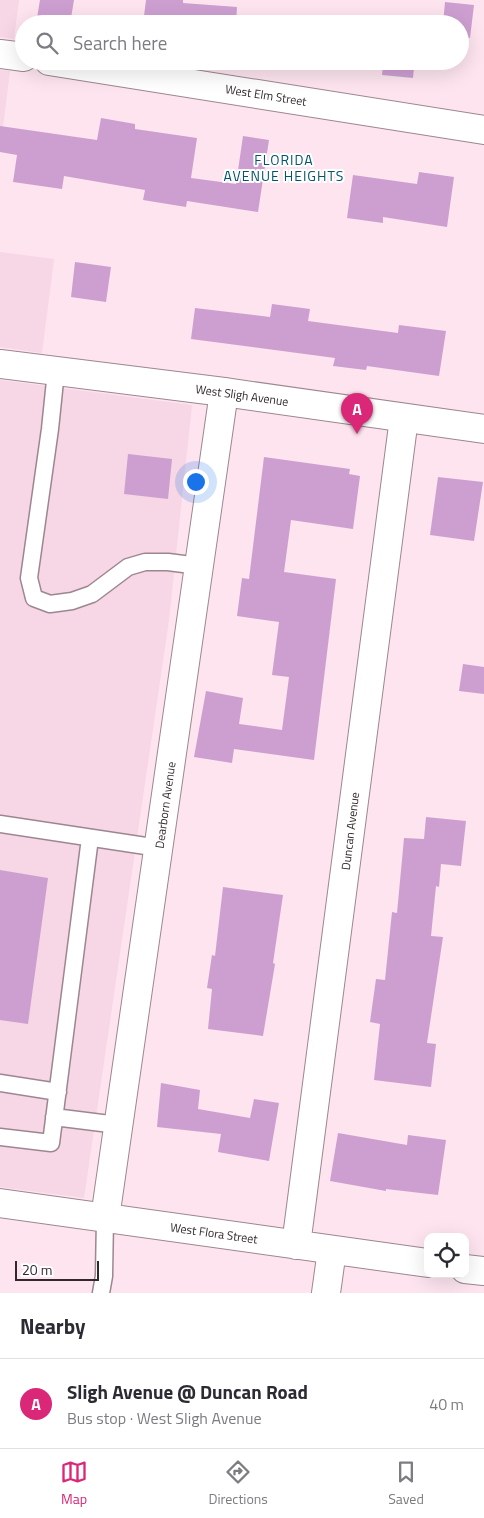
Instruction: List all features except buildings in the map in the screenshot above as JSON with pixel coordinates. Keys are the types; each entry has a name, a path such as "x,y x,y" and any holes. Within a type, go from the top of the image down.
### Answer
{"street":[{"path":"0,54 15,56"},
{"name":"West Elm Street","path":"106,70 484,130"},
{"name":"West Sligh Avenue","path":"0,364 224,392 484,429"},
{"name":"Dearborn Avenue","path":"105,1218 224,392"},
{"name":"Duncan Avenue","path":"296,1244 404,418"},
{"name":"West Flora Street","path":"0,1203 424,1262"},
{"path":"326,1293 332,1250"},
{"path":"469,1269 484,1271"}],"lane":[{"path":"56,371 50,429 29,578 34,598 50,604 72,601 92,594 128,567 145,562 168,562 199,566"},
{"path":"0,824 159,848"},
{"path":"0,1137 51,1143 90,838"},
{"path":"0,1083 58,1092"},
{"path":"54,1117 118,1125"},
{"path":"101,1293 104,1276 105,1218"}],"shaded area":[{"path":"0,0 19,0 17,15 15,15 14,39 0,37"},
{"path":"0,70 10,71 0,151"},
{"path":"0,252 54,259 42,353 0,347"},
{"path":"0,380 192,405 169,620 84,1198 0,1187"}],"place":[{"name":"Sligh Avenue @ Duncan Road","path":"357,434"}],"district":[{"name":"FLORIDA AVENUE HEIGHTS","path":"284,168"}]}
